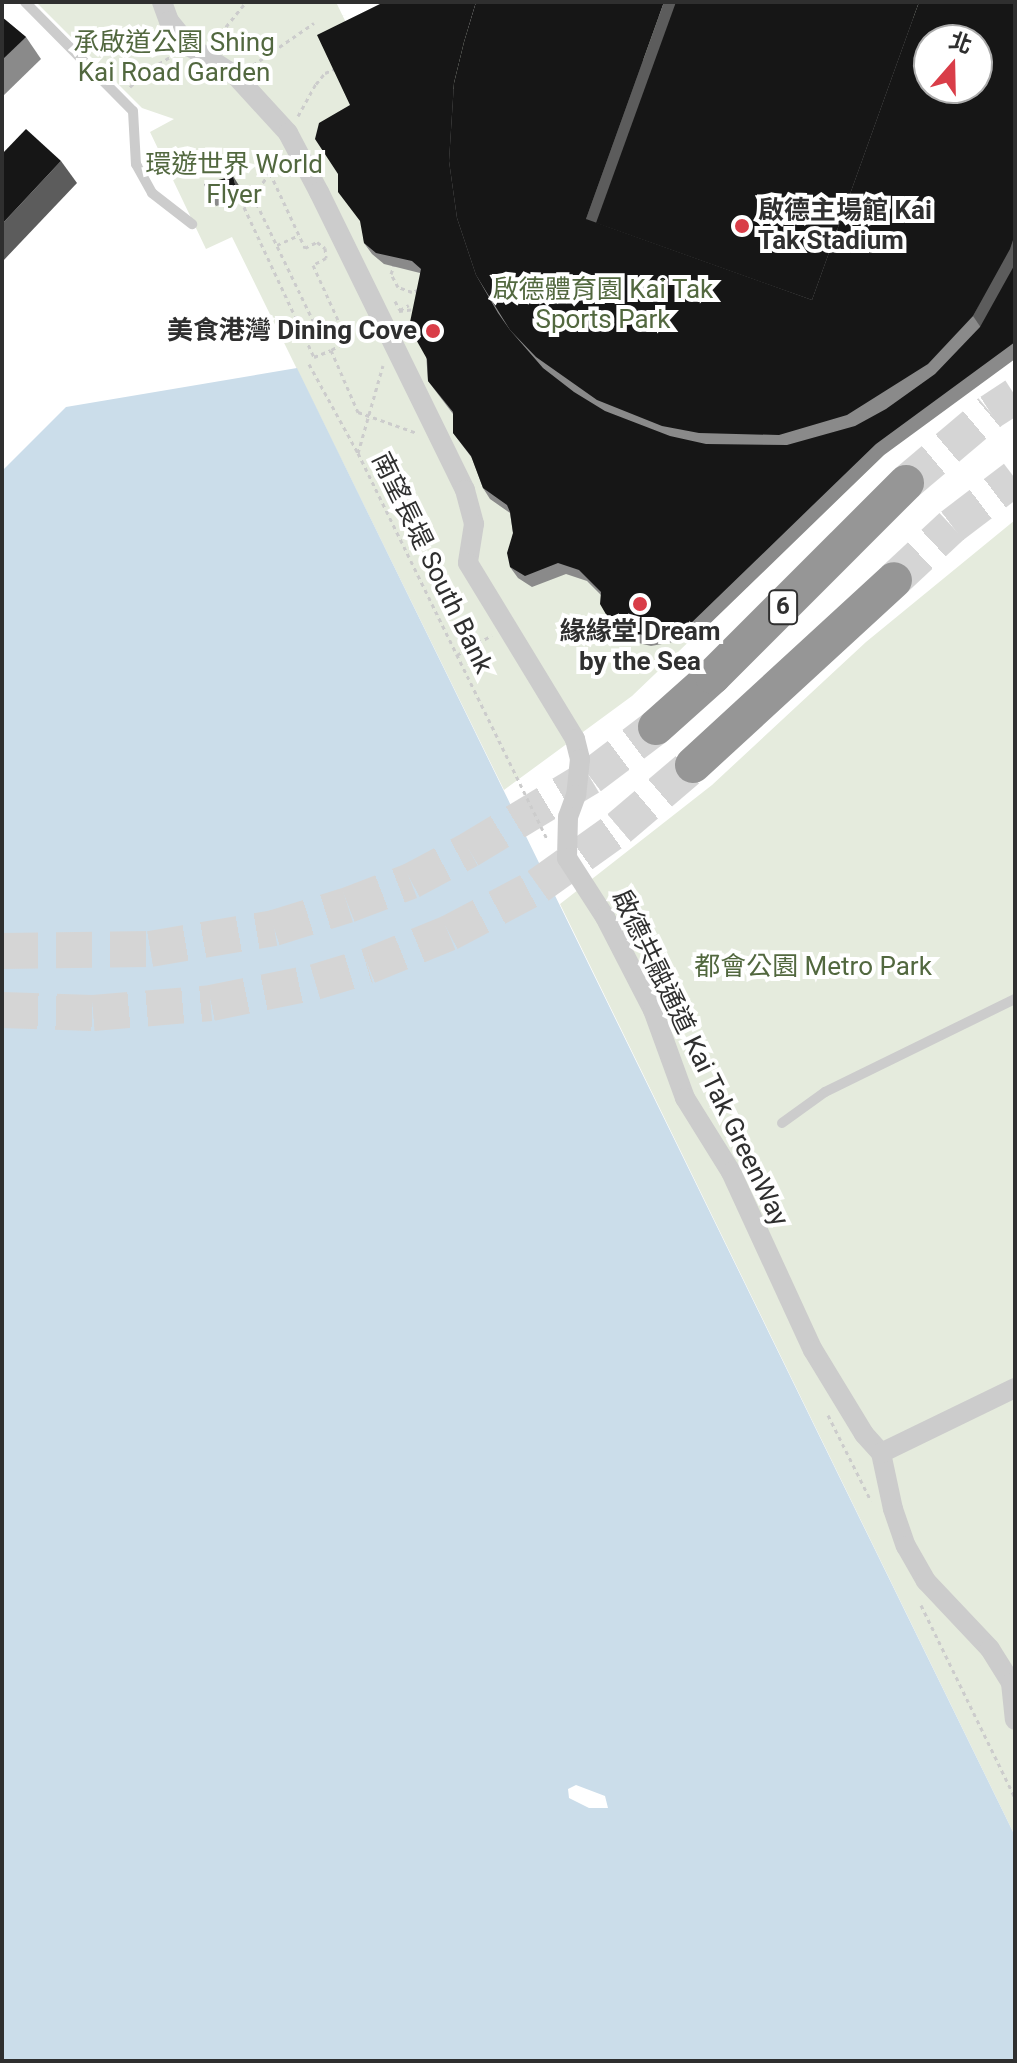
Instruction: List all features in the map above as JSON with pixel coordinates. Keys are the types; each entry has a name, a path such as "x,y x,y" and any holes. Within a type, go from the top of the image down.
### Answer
{"highway":[{"name":"6","path":"656,727 713,676 906,483"},
{"name":"6","path":"693,765 894,580"}],"street":[{"path":"162,2 169,21 195,51 236,76 288,133 465,490 474,524 468,563 506,627"},
{"name":"啟德共融通道 Kai Tak GreenWay","path":"506,627 575,739 580,759 576,795 568,817 567,858 605,917 646,997 685,1098 731,1172 813,1350 864,1434 881,1453 893,1509 906,1546 926,1581 990,1649 1011,1683 1015,1720"},
{"path":"881,1453 1015,1388"}],"lane":[{"path":"25,2 133,111 136,164 152,193 192,224"},
{"path":"782,1123 825,1092 1015,999"}],"path":[{"path":"126,92 145,72 195,51 246,2"},
{"path":"236,76 314,23"},
{"path":"270,173 305,248 317,242 325,248 326,258 313,265 344,333 342,344 314,357 244,207 270,173 316,84 325,73 335,69"},
{"path":"253,195 321,337"},
{"path":"438,215 448,219 426,287 405,291 393,282 391,274 414,207 438,215 448,213"},
{"path":"435,225 438,215"},
{"path":"277,245 299,235"},
{"path":"385,261 407,264"},
{"path":"421,269 433,278"},
{"path":"420,296 429,269 441,274 433,278"},
{"path":"433,278 433,286"},
{"path":"395,301 400,310"},
{"path":"358,453 390,339 400,310 409,305"},
{"path":"400,310 416,309"},
{"path":"331,350 358,412 440,441"},
{"name":"南望長堤 South Bank","path":"309,364 358,453 519,780"},
{"path":"456,655 506,627"}],"green space":[{"name":"啟德體育園 Kai Tak Sports Park","path":"36,2 336,2 351,33 1015,2 993,78 993,24 913,24 913,104 986,104 884,455 632,696 504,790 232,237 206,249 150,132 174,119 142,108"},
{"name":"都會公園 Metro Park","path":"1015,520 1015,1836 560,904 712,785 866,642"}],"water":[{"path":"297,368 1015,1836 1015,2061 2,2061 2,471 66,407","holes":["576,1785 605,1796 608,1808 589,1808 569,1798 568,1789"]}],"building":[{"path":"384,2 476,2 454,83 449,161 457,218 476,275 510,330 543,368 605,411 670,436 706,444 787,445 855,426 886,409 935,374 980,327 1015,264 1015,342 876,444 687,627 643,635 614,628 600,604 601,592 579,570 558,563 525,576 510,567 507,553 513,533 510,512 507,505 483,488 471,456 453,433 453,412 428,381 427,359 409,327 421,269 412,261 376,253 364,243 360,221 338,192 338,174 315,139 319,123 350,105 317,35"},
{"name":"啟德主場館 Kai Tak Stadium","path":"476,2 664,2 586,219 812,300 919,2 1015,2 1015,234 973,316 928,364 847,415 779,435 699,433 662,426 597,400 536,357 510,330 476,275 457,218 449,161 454,83"},
{"path":"676,2 919,2 812,300 596,223"},
{"path":"2,17 26,37 2,60"},
{"path":"26,129 61,161 2,224 2,154"},
{"path":"233,176 236,188 208,195 204,184"}],"tunnel":[{"path":"906,483 990,412 1015,396"},
{"path":"894,580 952,526 1015,478"},
{"path":"2,951 150,949 274,928 348,905 411,881 469,850 590,777 656,727"},
{"path":"2,1010 93,1013 211,1003 315,982 368,966 449,933 538,886 619,828 693,765"}],"place":[{"name":"啟德主場館 Kai Tak Stadium","path":"742,226"},
{"name":"美食港灣 Dining Cove","path":"433,331"},
{"name":"緣緣堂 Dream by the Sea","path":"640,604"}],"park label":[{"name":"承啟道公園 Shing Kai Road Garden","path":"174,58"},
{"name":"環遊世界 World Flyer","path":"234,180"}]}
